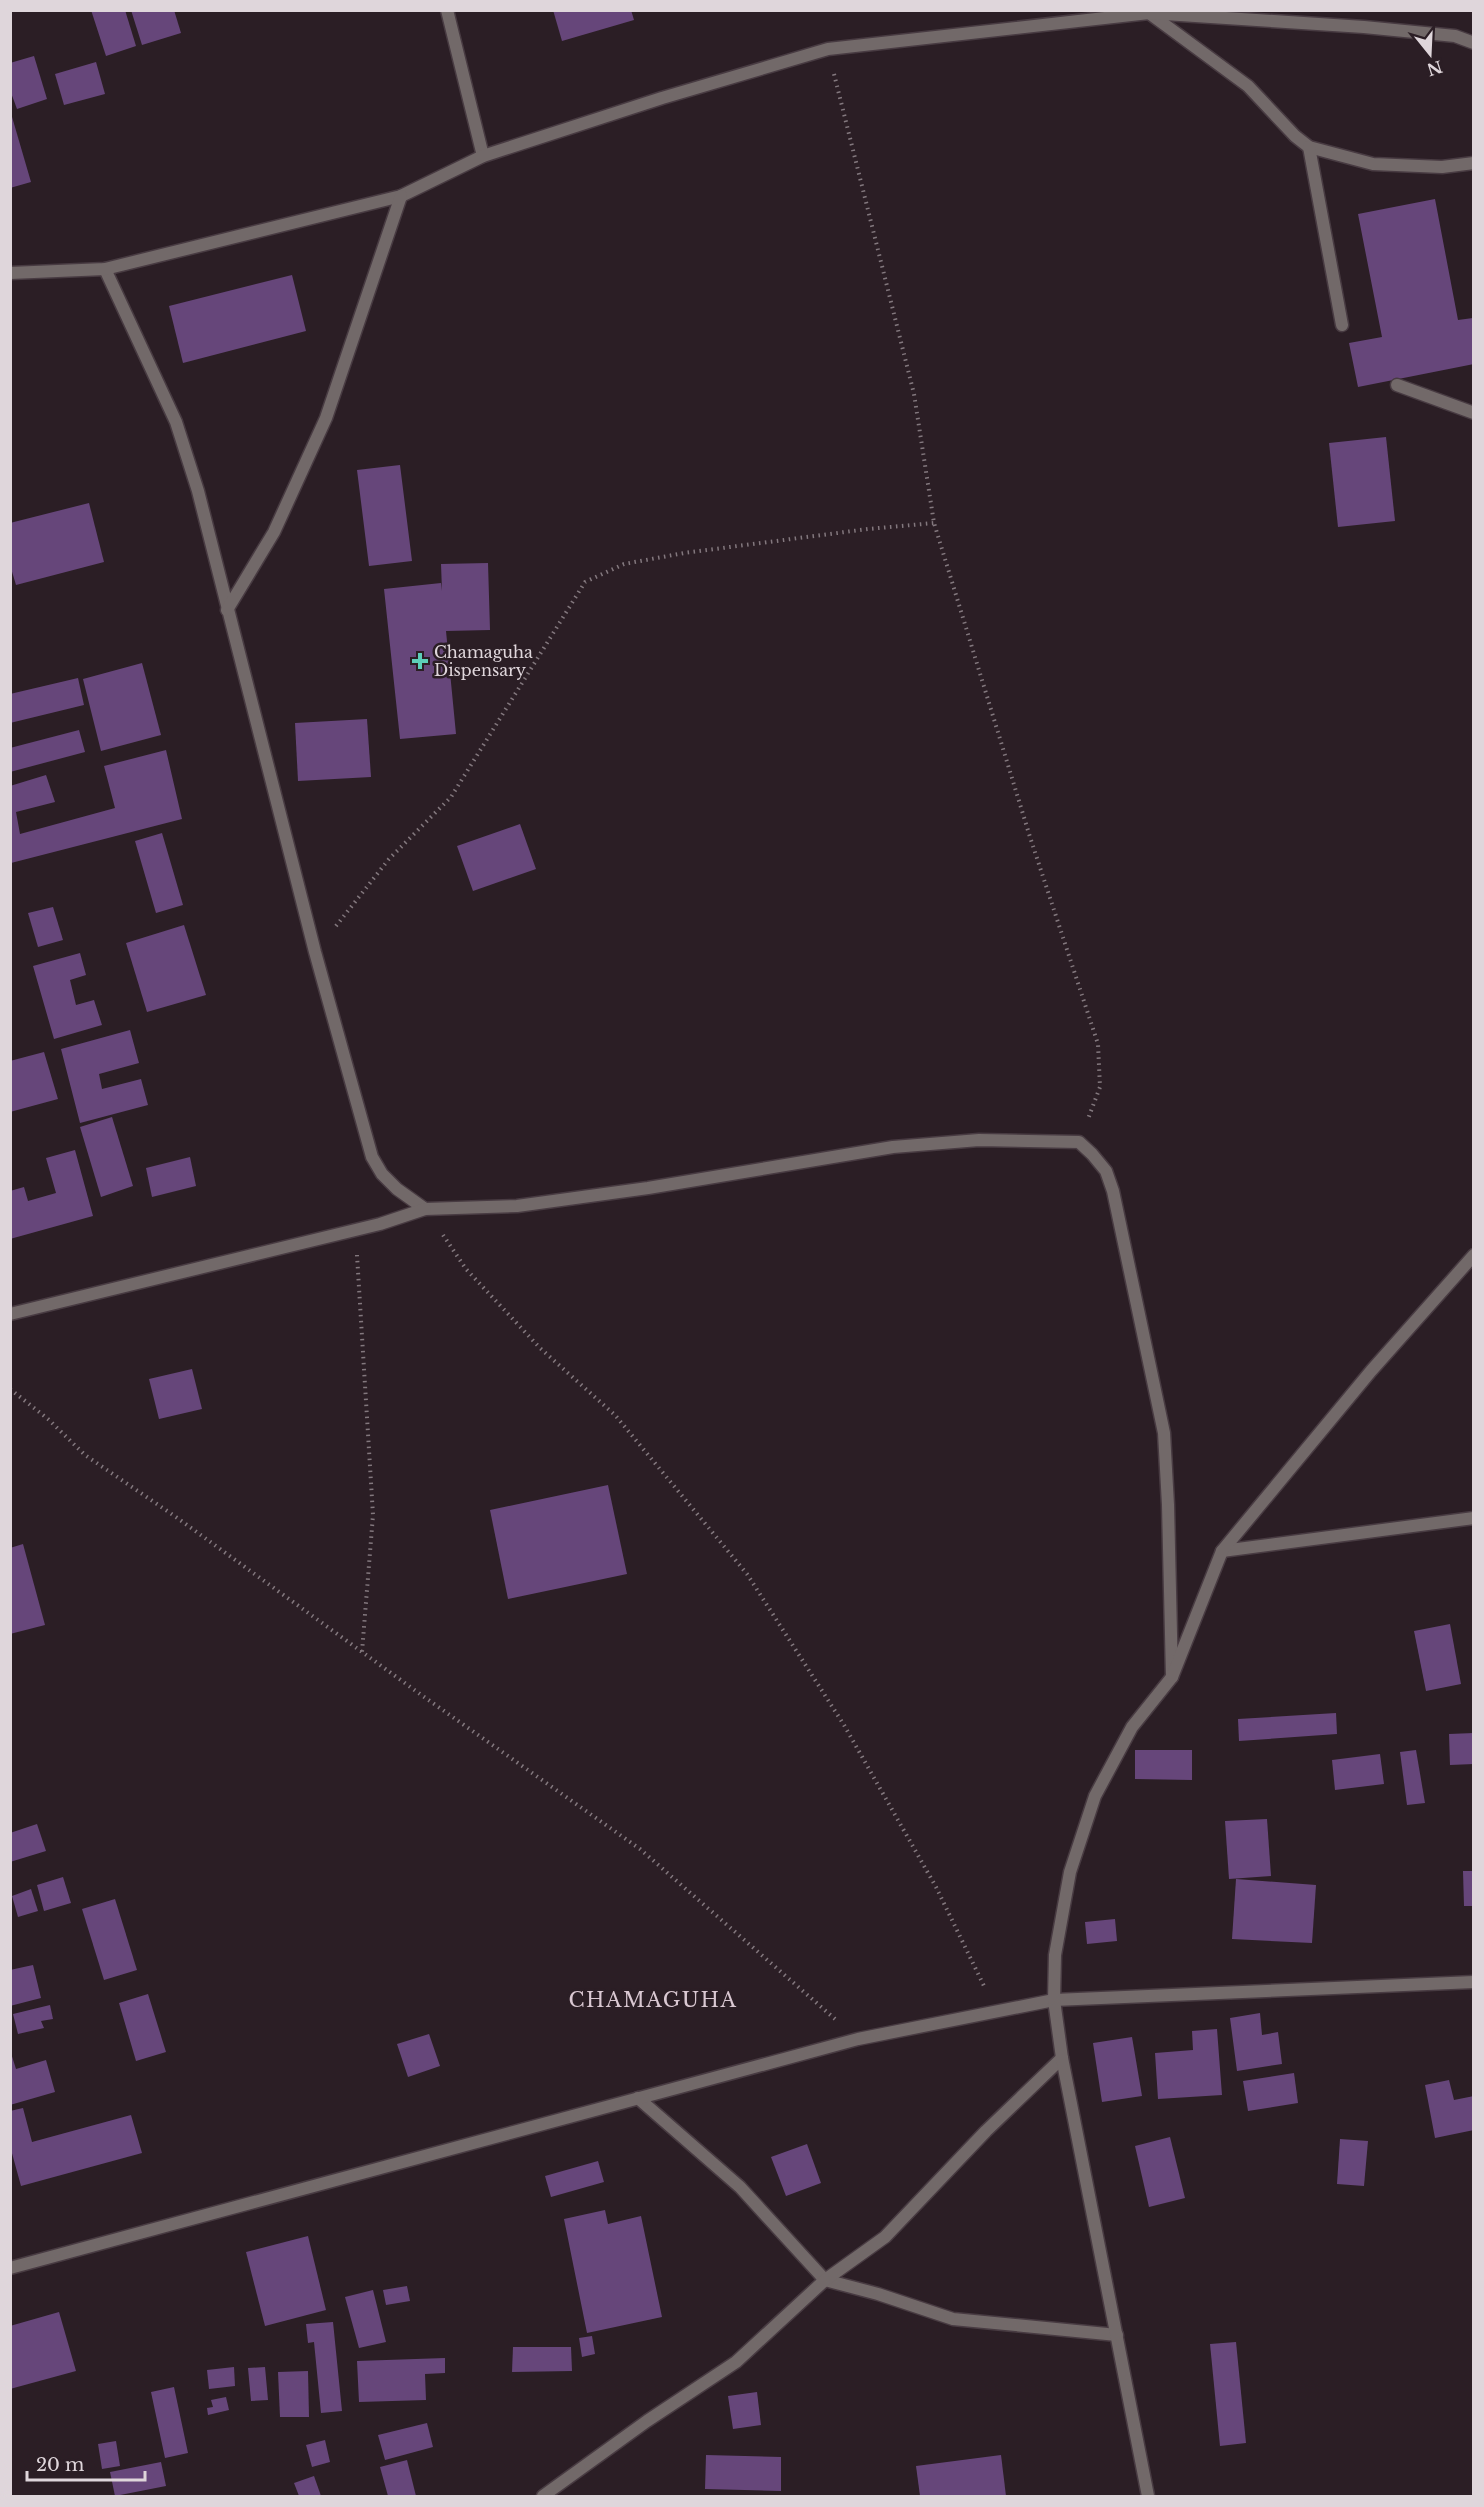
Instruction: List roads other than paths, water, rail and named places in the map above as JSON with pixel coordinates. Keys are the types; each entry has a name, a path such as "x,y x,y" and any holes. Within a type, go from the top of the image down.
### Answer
{"street":[{"path":"447,10 483,156"},
{"path":"1149,13 1248,86 1295,136 1309,147 1373,164 1442,167 1473,163"},
{"path":"10,273 105,269 401,196 483,156 662,98 828,49 1149,13 1364,27 1455,36 1473,43"},
{"path":"1309,147 1342,325"},
{"path":"227,610 274,532 326,418 401,196"},
{"path":"105,269 176,422 198,491 315,952 372,1157 382,1174 397,1189 425,1209"},
{"path":"1397,385 1473,413"},
{"path":"10,1314 380,1224 425,1209 517,1206 648,1188 893,1147 939,1142 979,1140 1079,1142 1106,1172 1113,1191 1164,1433 1172,1677"},
{"path":"1148,2496 1062,2058 1054,2000 1055,1955 1070,1872 1095,1796 1132,1727 1172,1677 1222,1551 1371,1371 1473,1255"},
{"path":"1222,1551 1473,1518"},
{"path":"10,2268 858,2039 996,2010 1054,2000 1473,1982"},
{"path":"543,2496 647,2421 736,2362 825,2280 885,2237 986,2131 1062,2058"},
{"path":"638,2098 740,2187 825,2280 878,2294 953,2319 1118,2335"}],"place":[{"name":"Chamaguha Dispensary","path":"420,661"}],"district":[{"name":"CHAMAGUHA","path":"653,2000"}]}
